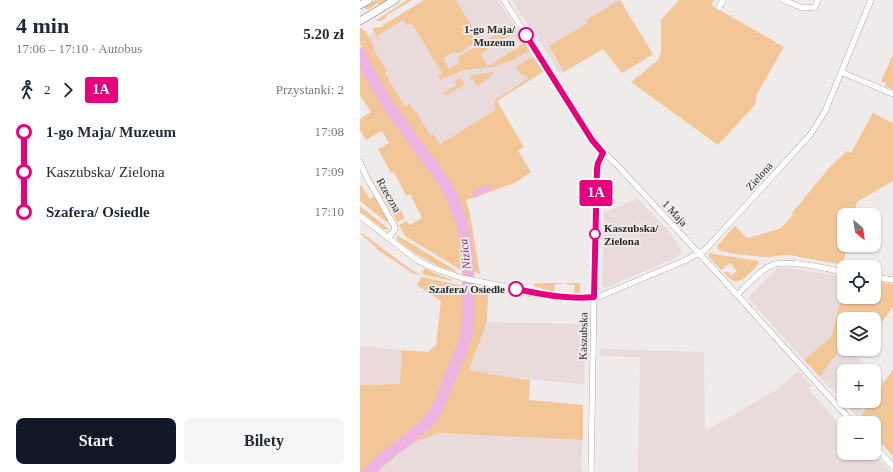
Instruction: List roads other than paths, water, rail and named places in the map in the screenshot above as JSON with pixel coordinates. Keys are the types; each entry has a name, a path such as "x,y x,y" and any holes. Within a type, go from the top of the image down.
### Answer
{"street":[{"path":"360,5 369,0"},
{"path":"360,21 395,0"},
{"name":"1 Maja","path":"504,0 592,140 737,295 847,416"},
{"path":"719,8 723,0"},
{"path":"783,0 803,8 815,7 818,0"},
{"name":"Zielona","path":"360,216 423,263 462,278 552,296 583,298 601,296 611,292 699,254 709,246 810,135 822,116 871,0"},
{"path":"841,72 893,94"},
{"name":"Kaszubska","path":"591,472 597,169 603,153"},
{"name":"Rzeczna","path":"360,162 366,176 396,227 388,238"},
{"path":"737,295 763,271 776,263 790,263 837,271"},
{"path":"881,278 893,280"},
{"path":"881,453 893,466"}],"waterway":[{"name":"Nizica","path":"360,53 387,103 444,182 456,207 462,226 468,258 468,318 466,338 439,405 434,414 417,433 384,457 370,472"}],"place":[{"name":"1-go Maja/ Muzeum","path":"526,35"},
{"name":"Kaszubska/ Zielona","path":"595,234"},
{"name":"Szafera/ Osiedle","path":"516,289"}]}
